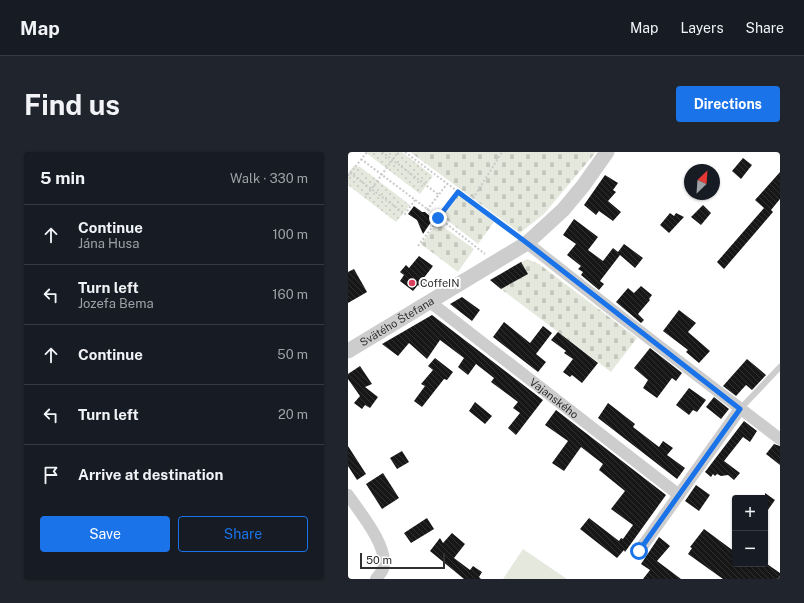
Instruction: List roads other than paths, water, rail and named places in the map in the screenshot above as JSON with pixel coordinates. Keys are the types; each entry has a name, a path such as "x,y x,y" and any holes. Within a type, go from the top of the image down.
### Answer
{"street":[{"name":"Svätého Štefana","path":"348,351 527,243 563,210 583,186 607,152"},
{"path":"527,243 780,439"},
{"name":"Vajanského","path":"430,302 679,495"},
{"path":"639,551 740,409"},
{"path":"348,494 380,544 384,558 383,569 376,579"}],"lane":[{"path":"740,409 780,367"}],"place":[{"name":"CoffeIN","path":"412,283"}]}
